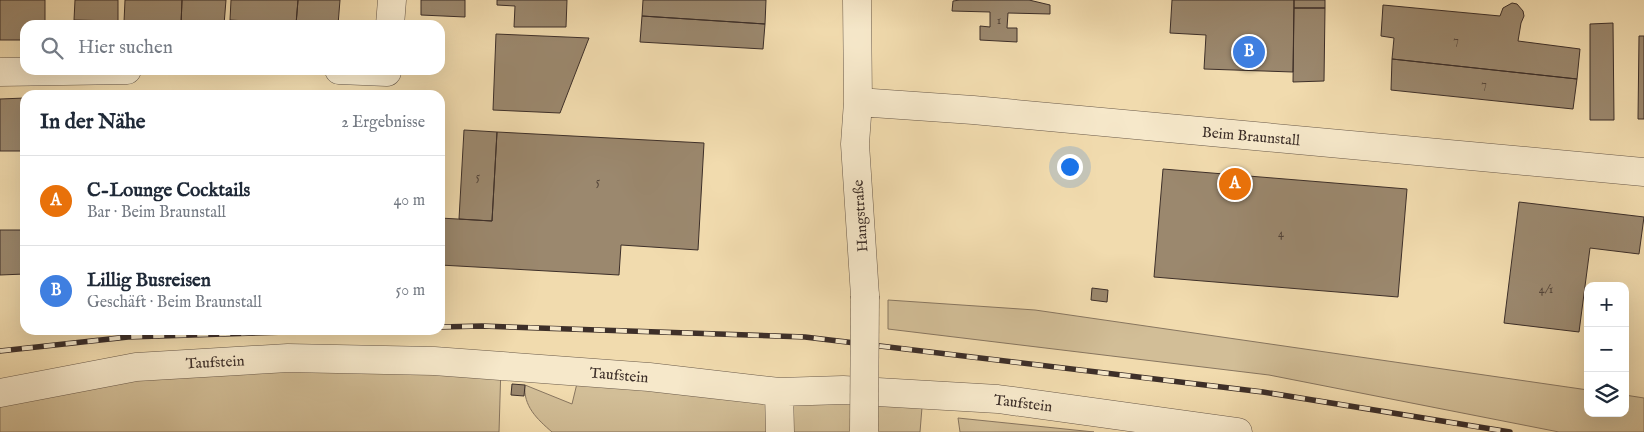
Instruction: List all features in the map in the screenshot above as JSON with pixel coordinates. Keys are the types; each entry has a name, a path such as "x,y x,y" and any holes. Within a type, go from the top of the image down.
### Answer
{"street":[{"path":"390,20 392,0"},
{"name":"Hangstraße","path":"857,0 858,102 855,144 865,296 864,432"},
{"path":"0,72 20,72"},
{"name":"Beim Braunstall","path":"858,102 973,110 1644,172"},
{"name":"Taufstein","path":"0,392 136,367 288,358 434,361 649,377 779,392 843,390 998,399 1238,432"},
{"path":"779,392 780,432"}],"shaded area":[{"path":"888,300 1035,310 1584,389 1584,417 1629,417 1629,396 1644,398 1644,432 1559,432 1269,375 888,329"},
{"path":"501,365 499,432 0,432 0,393 136,367"},
{"path":"580,371 923,395 920,432 552,432 532,412 526,399 525,385 572,404"},
{"path":"958,418 1094,432 960,432"}],"building":[{"path":"0,0 45,0 45,20 20,20 20,40 0,40"},
{"path":"75,0 118,0 118,20 74,20"},
{"path":"125,0 182,0 181,20 124,20"},
{"path":"182,0 226,0 224,20 181,20"},
{"path":"231,0 298,0 296,20 230,20"},
{"path":"298,0 340,0 338,20 296,20"},
{"path":"421,0 465,0 465,17 421,15"},
{"path":"497,0 567,0 566,27 514,27 515,6 497,5"},
{"path":"643,0 766,0 765,24 642,16"},
{"path":"1029,0 1050,5 1050,14 1008,13 1007,28 1017,28 1017,42 980,40 980,26 990,27 990,12 952,11 953,1"},
{"path":"1172,0 1294,0 1293,72 1204,69 1206,35 1170,33"},
{"path":"1294,0 1325,0 1325,8 1294,8"},
{"path":"1512,3 1517,4 1523,11 1524,16 1518,41 1580,49 1577,79 1392,59 1394,38 1381,36 1383,5 1500,16 1503,8"},
{"path":"1294,8 1325,8 1324,81 1293,82"},
{"path":"642,16 765,24 763,49 640,42"},
{"path":"1613,23 1614,120 1590,120 1590,24"},
{"path":"496,34 589,38 560,113 493,110"},
{"path":"1639,36 1644,36 1644,119 1638,119"},
{"path":"1392,59 1577,79 1573,109 1391,90"},
{"path":"20,98 20,151 0,151 0,99"},
{"path":"464,130 497,132 492,221 459,219"},
{"path":"497,132 704,143 698,250 621,245 619,275 445,265 445,218 492,221"},
{"path":"1163,169 1407,189 1398,297 1154,277"},
{"path":"1519,202 1644,217 1639,254 1590,248 1586,282 1584,282 1579,332 1504,323"},
{"path":"0,230 20,230 20,274 0,275"},
{"path":"1092,288 1108,290 1107,302 1091,300"},
{"path":"512,384 525,385 524,396 511,395"}],"railway":[{"path":"445,327 482,326 805,337 1263,392 1510,432"},
{"path":"0,351 128,337 192,335"}],"place":[{"name":"Lillig Busreisen","path":"1249,52"},
{"name":"C-Lounge Cocktails","path":"1235,184"}]}
